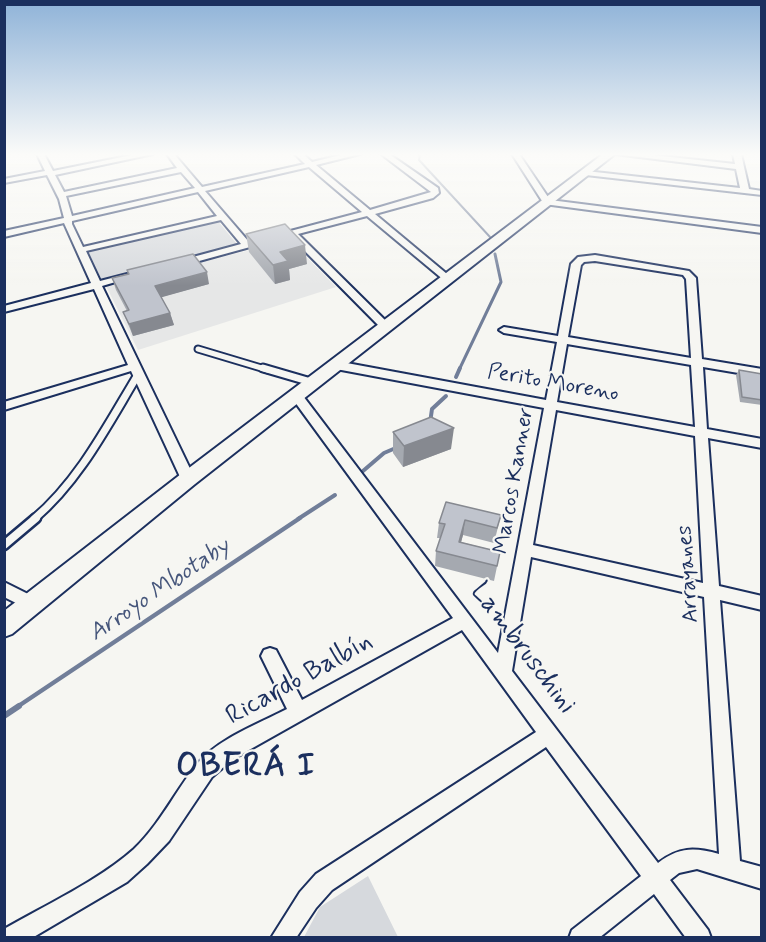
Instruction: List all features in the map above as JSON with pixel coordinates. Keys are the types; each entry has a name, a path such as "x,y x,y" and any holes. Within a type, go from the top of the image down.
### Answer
{"street":[{"path":"61,198 69,220 68,224 188,479"},
{"path":"4,234 169,198"},
{"path":"207,198 247,246"},
{"path":"349,198 448,279"},
{"path":"166,267 423,198"},
{"path":"544,198 547,202 762,230"},
{"path":"4,626 188,479 509,234 552,198"},
{"path":"80,250 223,217"},
{"path":"292,233 386,327"},
{"name":"Marcos Kanner","path":"503,671 576,264 581,259 595,258 680,271 691,278"},
{"path":"4,309 143,273"},
{"name":"Arrayanes","path":"691,278 730,868"},
{"path":"504,330 762,373"},
{"name":"Perito Moreno","path":"336,365 762,444"},
{"path":"4,406 137,370"},
{"name":"Lambruschini","path":"296,395 700,938"},
{"path":"525,549 762,603"},
{"path":"4,589 32,604"},
{"name":"Ricardo Balbín","path":"10,938 119,874 162,834 205,770 225,752 465,620"},
{"path":"270,656 298,712"},
{"path":"282,938 308,900 324,882 549,734"},
{"path":"580,938 674,864 697,858 762,878"}],"lane":[{"path":"198,349 313,383"},
{"path":"4,545 56,501 75,476 137,370"}],"shaded area":[{"path":"217,220 237,244 101,280 87,252"},
{"path":"290,240 336,287 138,350 106,286"},
{"path":"368,876 398,937 304,937 320,907"}],"building":[{"path":"285,224 305,245 280,252 288,261 273,265 246,234"},
{"path":"193,254 207,272 155,286 170,313 129,324 123,312 129,310 112,278 129,274 127,270"},
{"path":"739,370 762,374 762,400 742,397"},
{"path":"431,417 454,428 404,446 393,432"},
{"path":"446,502 501,515 497,528 465,520 459,542 500,552 497,566 436,551 445,524 439,523"}],"waterway":[{"name":"Arroyo Mbotaby","path":"454,198 490,237"},
{"name":"Arroyo Mbotaby","path":"459,370 501,282 495,254"},
{"name":"Arroyo Mbotaby","path":"456,377 460,368"},
{"name":"Arroyo Mbotaby","path":"430,423 432,409 446,396"},
{"name":"Arroyo Mbotaby","path":"363,471 384,453 398,447"},
{"name":"Arroyo Mbotaby","path":"298,519 335,495"},
{"name":"Arroyo Mbotaby","path":"17,707 300,518"},
{"name":"Arroyo Mbotaby","path":"4,716 19,706"}],"district":[{"name":"OBERÁ I","path":"246,768"}]}
